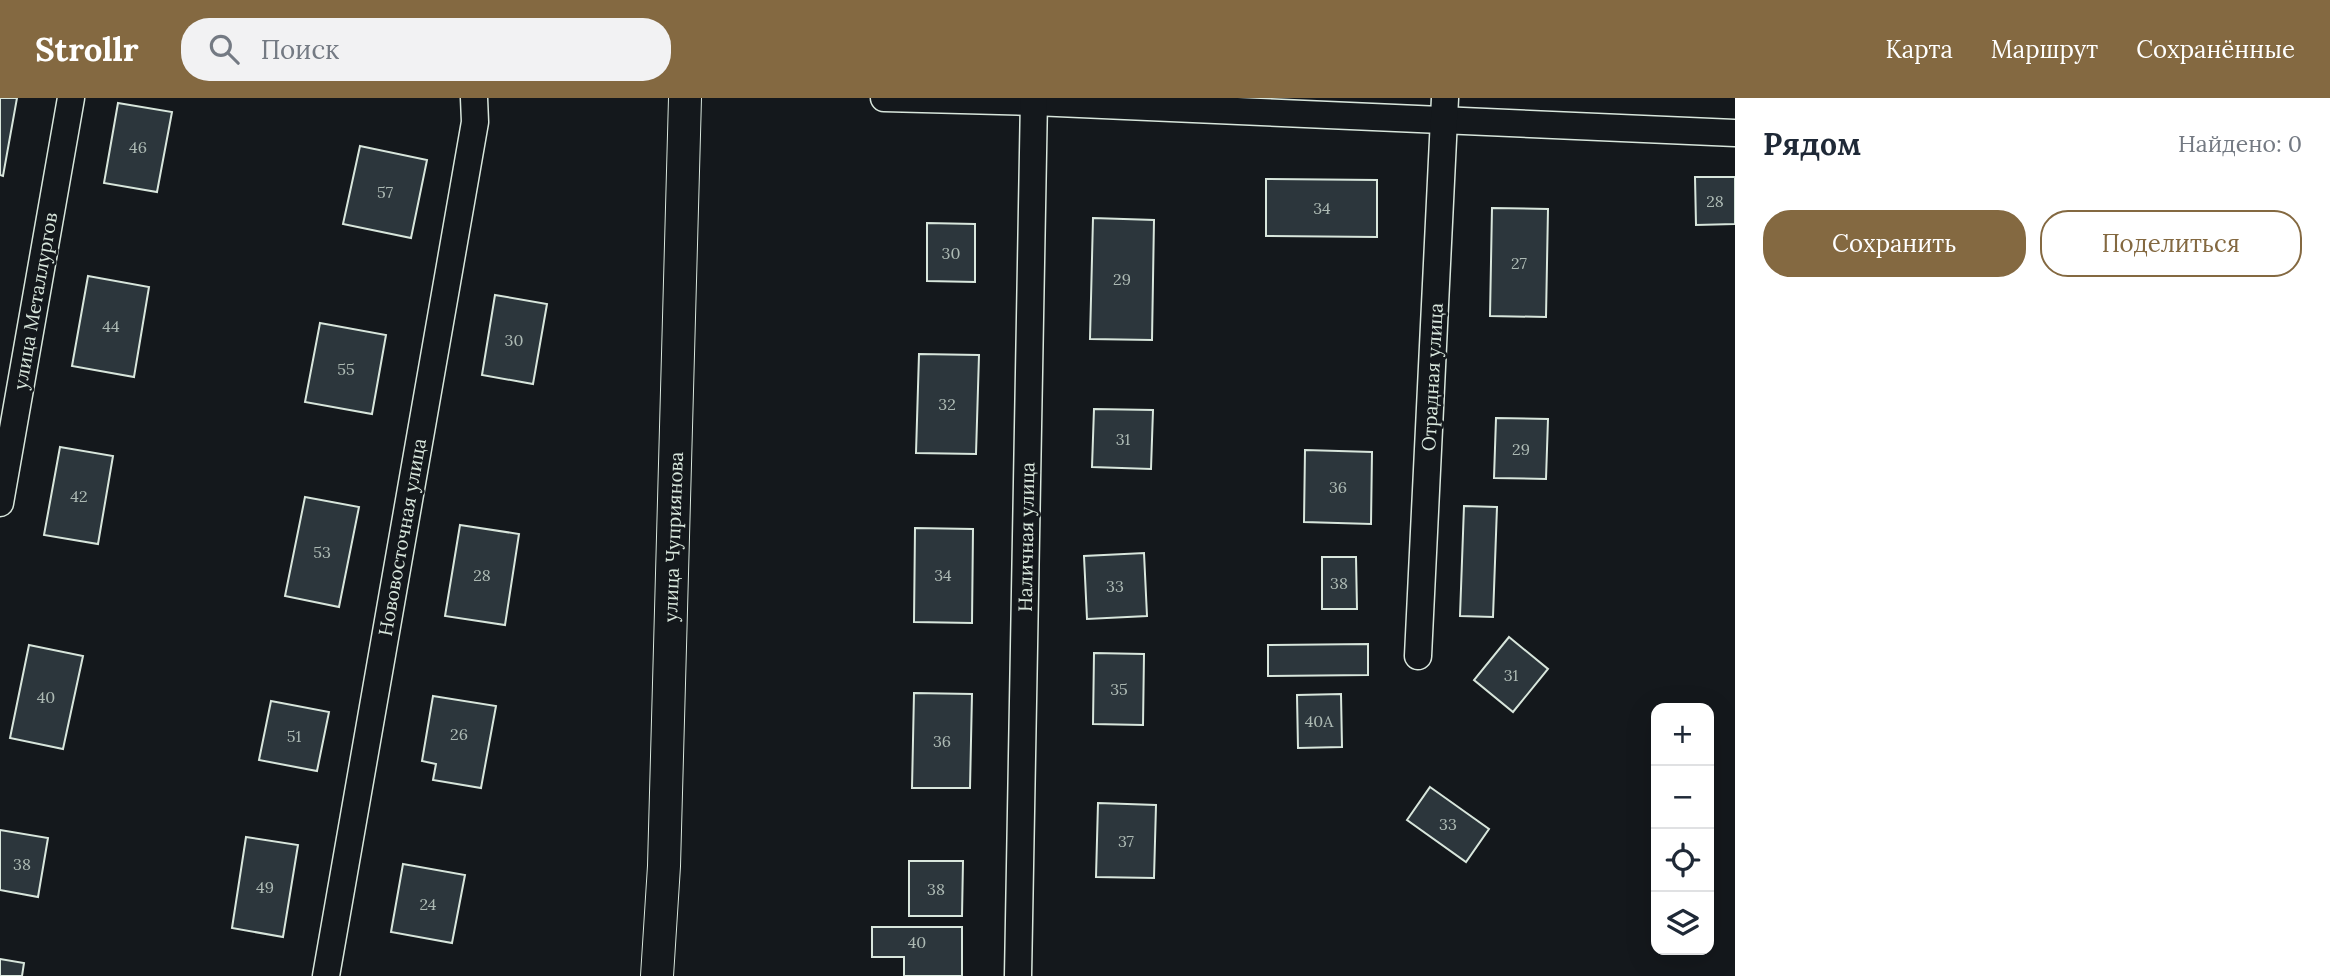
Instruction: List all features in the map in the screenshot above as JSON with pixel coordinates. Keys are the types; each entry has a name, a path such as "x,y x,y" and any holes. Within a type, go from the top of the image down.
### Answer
{"street":[{"name":"улица Металлургов","path":"0,503 71,98"},
{"name":"Нововосточная улица","path":"326,976 475,122 474,98"},
{"name":"улица Чуприянова","path":"657,976 664,866 685,98"},
{"path":"884,98 1445,109 1735,133"},
{"name":"Наличная улица","path":"1018,976 1034,100"},
{"name":"Отрадная улица","path":"1418,656 1445,109"}],"building":[{"path":"0,98 17,98 3,176 0,175"},
{"path":"118,103 172,112 157,192 104,183"},
{"path":"360,146 427,160 411,238 343,224"},
{"path":"1695,177 1735,177 1735,224 1696,225"},
{"path":"1266,179 1377,180 1377,237 1266,236"},
{"path":"1492,208 1548,209 1546,317 1490,316"},
{"path":"1093,218 1154,220 1152,340 1090,339"},
{"path":"927,223 975,224 975,282 927,281"},
{"path":"88,276 149,287 134,377 72,366"},
{"path":"495,295 547,304 533,384 482,375"},
{"path":"320,323 386,335 372,414 305,402"},
{"path":"919,354 979,355 976,454 916,453"},
{"path":"1094,409 1153,410 1151,469 1092,467"},
{"path":"1496,418 1548,419 1546,479 1494,478"},
{"path":"60,447 113,456 98,544 44,535"},
{"path":"1305,450 1372,452 1371,524 1304,522"},
{"path":"305,497 359,507 339,607 285,596"},
{"path":"1464,506 1497,507 1493,617 1460,616"},
{"path":"460,525 519,534 505,625 445,616"},
{"path":"915,528 973,529 972,623 914,622"},
{"path":"1144,553 1147,616 1087,619 1084,556"},
{"path":"1322,557 1356,557 1357,609 1322,609"},
{"path":"1509,637 1548,669 1513,712 1474,680"},
{"path":"1368,644 1368,675 1268,676 1268,645"},
{"path":"29,645 83,656 63,749 10,738"},
{"path":"1094,653 1144,654 1143,725 1093,724"},
{"path":"914,693 972,694 970,788 912,788"},
{"path":"1341,694 1342,747 1298,748 1297,695"},
{"path":"433,696 496,706 481,788 433,780 436,764 422,761"},
{"path":"271,701 329,712 317,771 259,760"},
{"path":"1430,787 1489,829 1466,862 1407,820"},
{"path":"1098,803 1156,805 1154,878 1096,877"},
{"path":"0,830 48,838 38,897 0,890"},
{"path":"246,837 298,845 283,937 232,928"},
{"path":"909,861 963,861 962,916 909,916"},
{"path":"403,864 465,875 452,943 391,932"},
{"path":"872,927 962,927 962,976 904,976 904,957 872,957"},
{"path":"0,959 24,963 22,976 0,976"}]}
